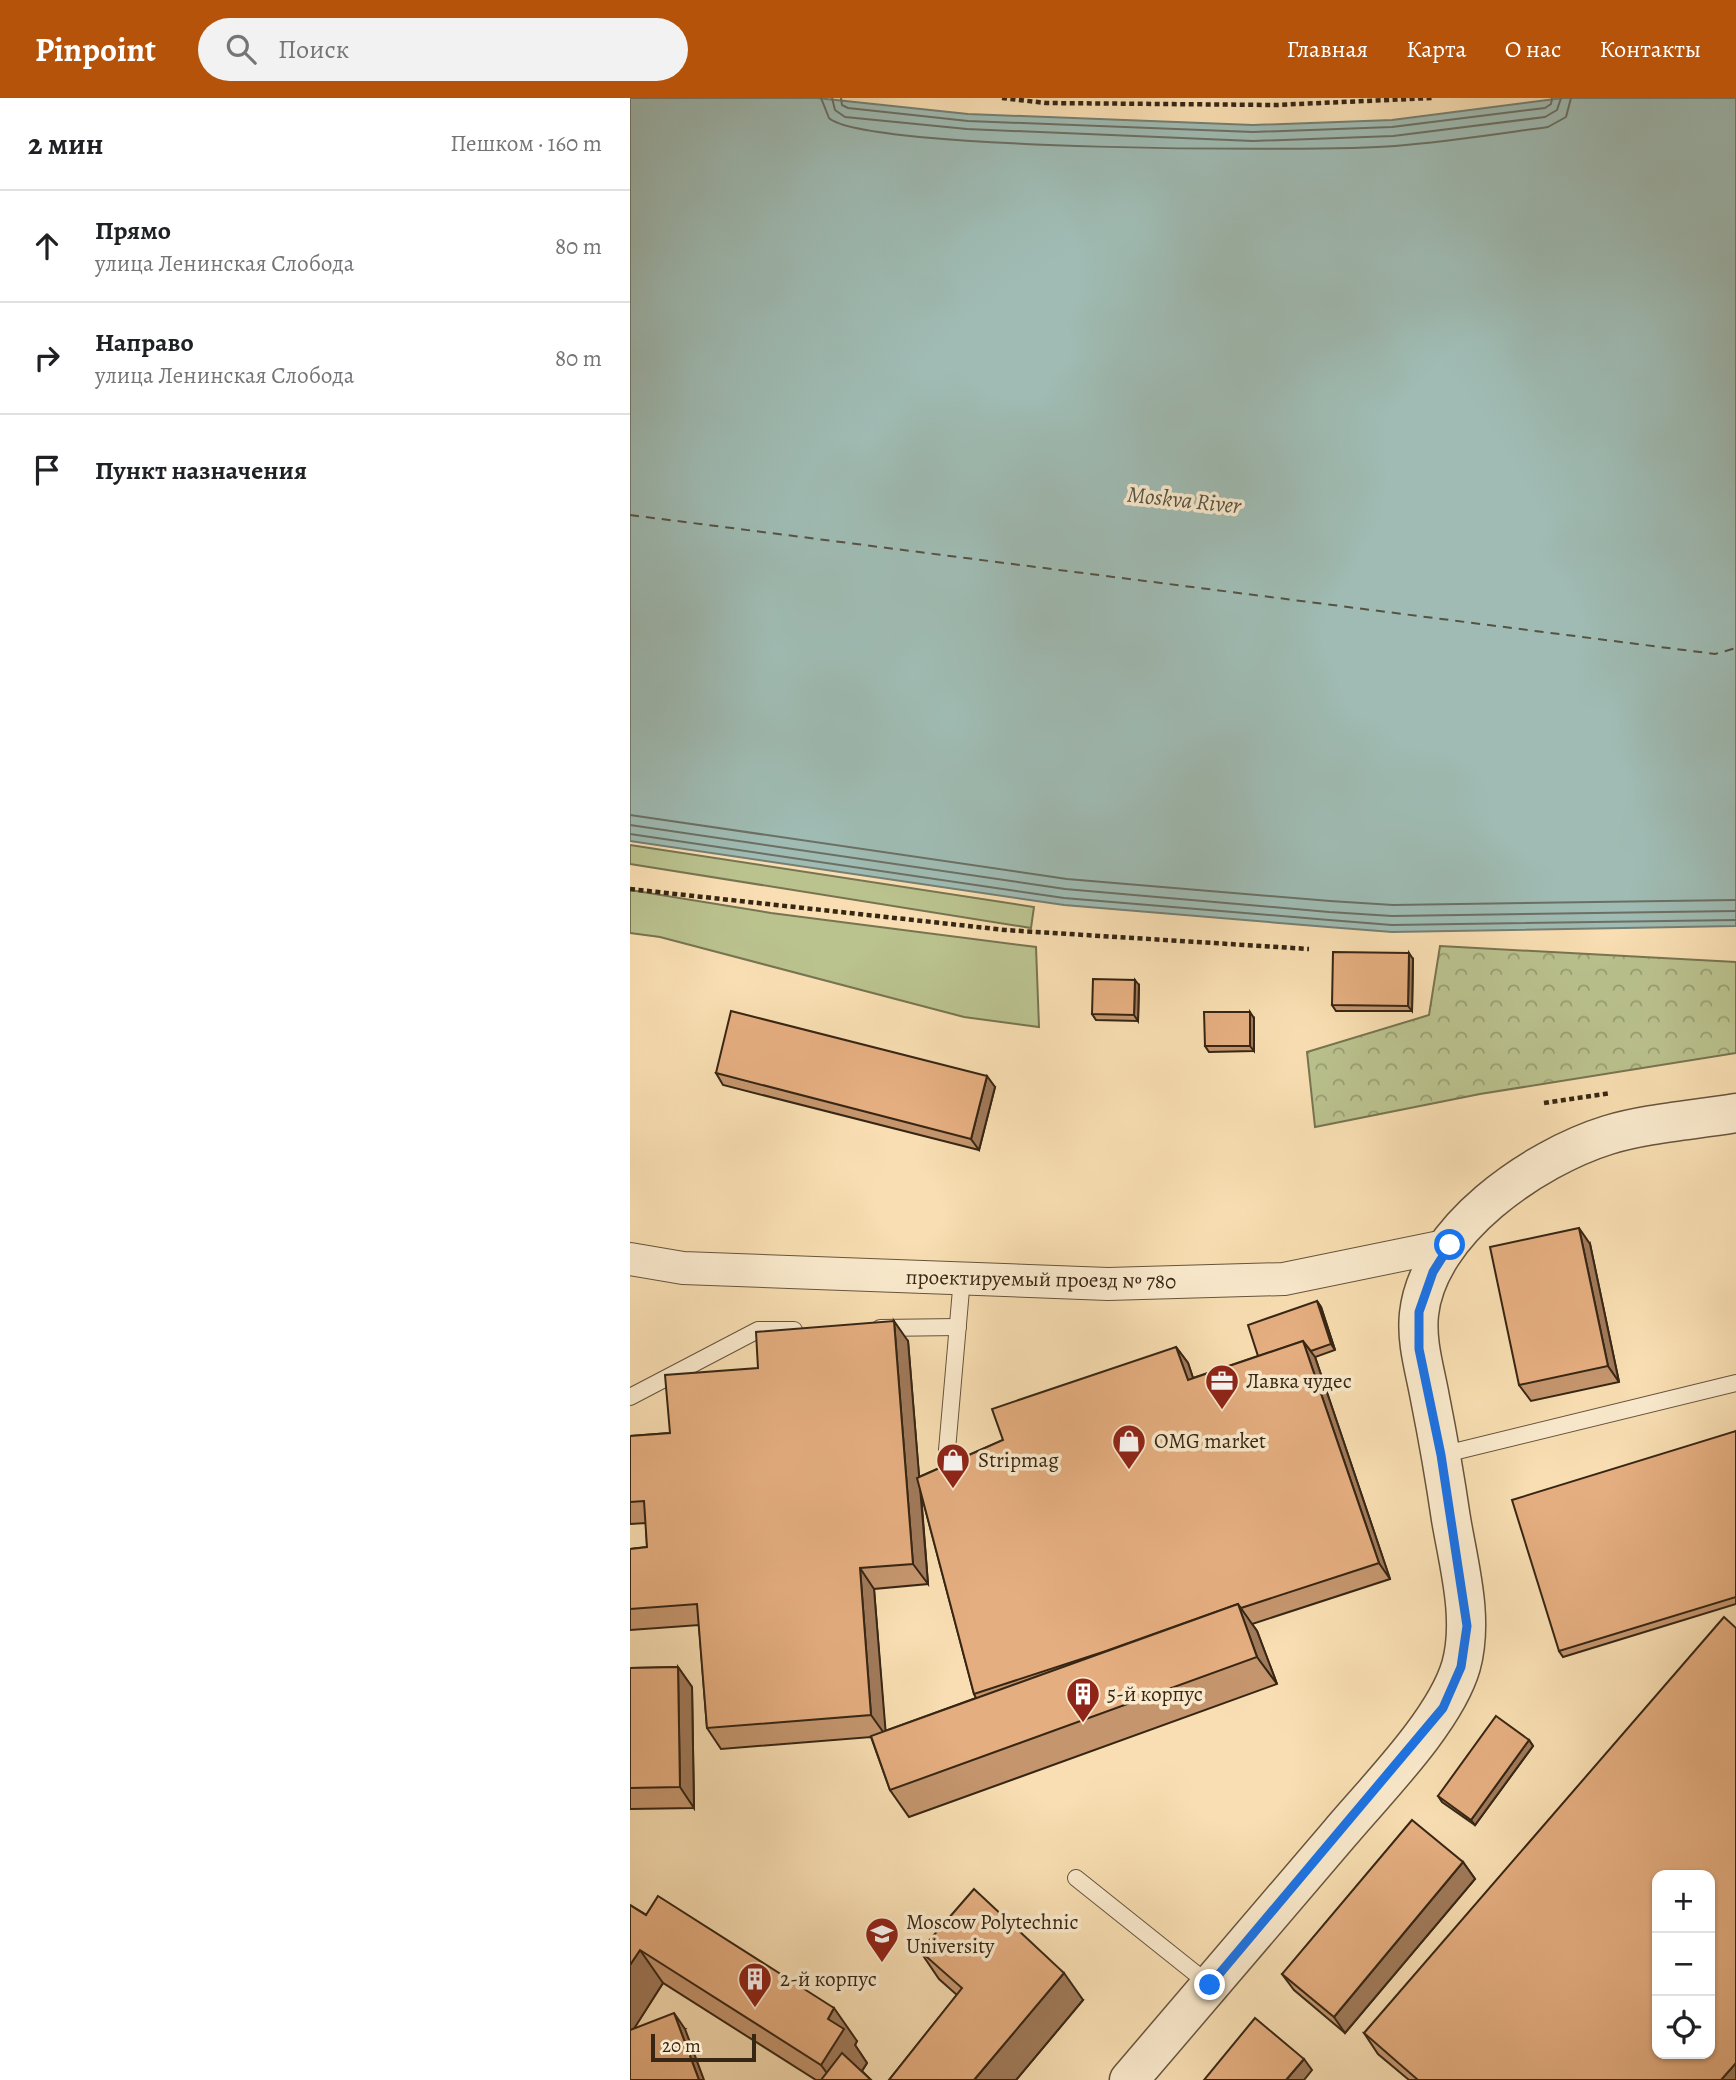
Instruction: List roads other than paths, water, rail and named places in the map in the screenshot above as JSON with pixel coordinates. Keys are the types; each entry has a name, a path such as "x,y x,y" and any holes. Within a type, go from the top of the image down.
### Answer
{"street":[{"path":"1129,2080 1443,1708 1461,1667 1467,1626 1441,1455 1419,1349 1419,1312 1433,1272 1474,1215 1504,1190 1569,1150 1610,1134 1736,1113"},
{"name":"проектируемый проезд № 780","path":"630,1259 683,1268 1108,1284 1284,1279 1450,1245"}],"lane":[{"path":"947,1450 962,1278"},
{"path":"864,1328 958,1327"},
{"path":"630,1397 758,1331 811,1329"},
{"path":"1441,1455 1736,1383"},
{"path":"1076,1878 1210,1985"}],"water":[{"name":"Moskva River","path":"630,98 817,98 968,114 1253,125 1392,120 1563,98 1736,98 1736,926 1392,932 1064,905 630,841"}],"place":[{"name":"Лавка чудес","path":"1222,1411"},
{"name":"OMG market","path":"1129,1471"},
{"name":"Stripmag","path":"953,1490"},
{"name":"5-й корпус","path":"1083,1724"},
{"name":"Moscow Polytechnic University","path":"882,1964"},
{"name":"2-й корпус","path":"755,2009"}]}
